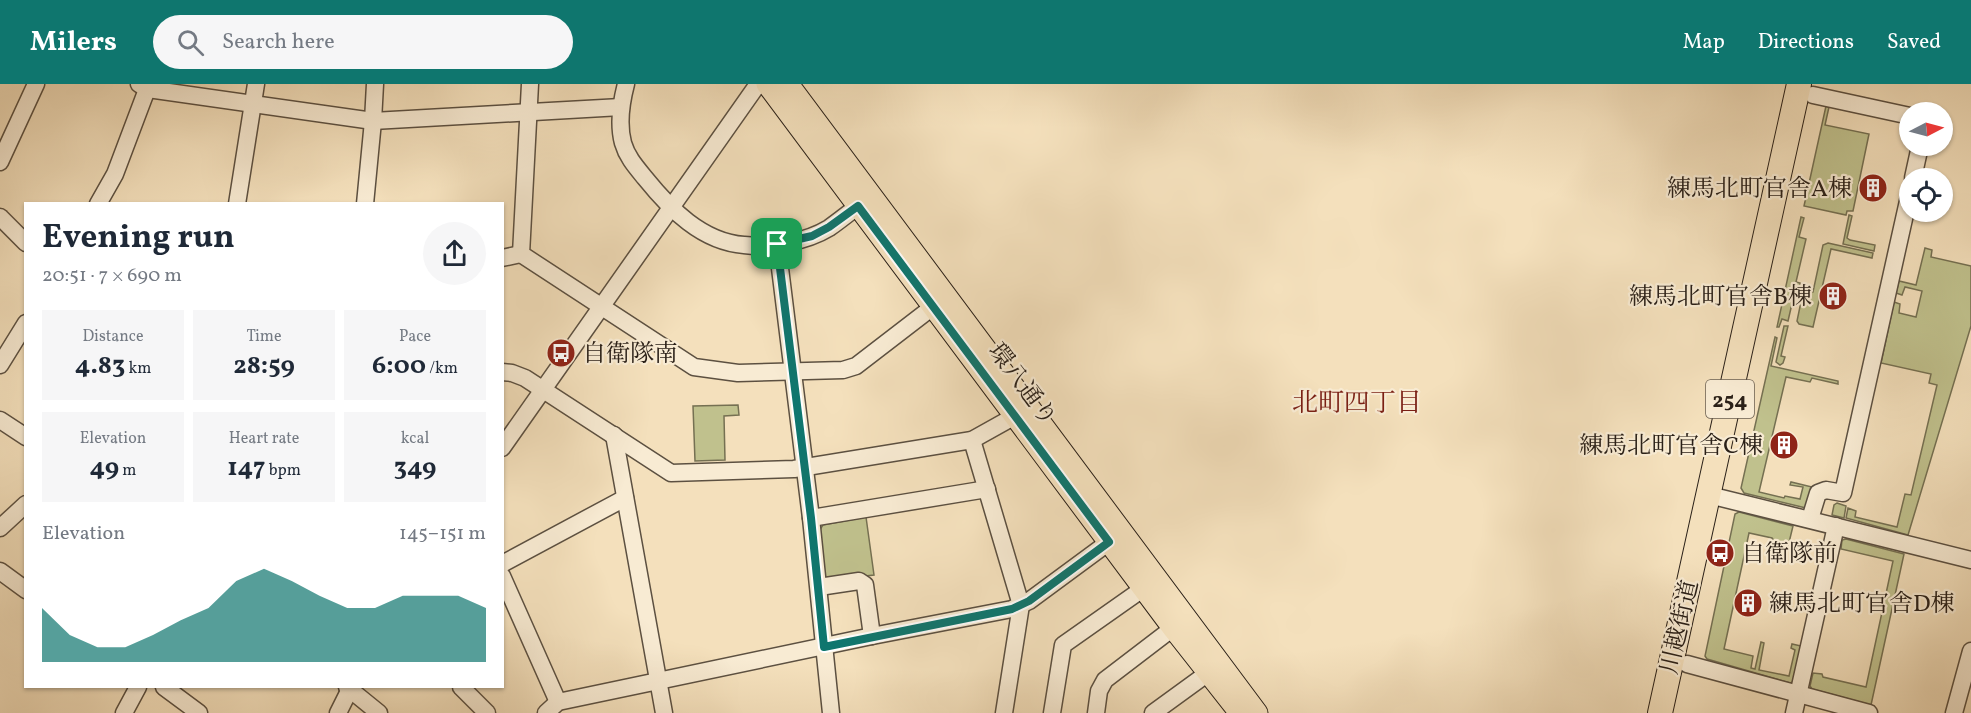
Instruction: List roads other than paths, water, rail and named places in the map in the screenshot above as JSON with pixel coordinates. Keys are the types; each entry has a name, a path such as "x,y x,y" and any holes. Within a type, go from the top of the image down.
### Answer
{"highway":[{"name":"川越街道","path":"1660,713 1716,496 1809,88"},
{"name":"川越街道","path":"1676,713 1687,664 1716,496"}],"main road":[{"name":"環八通り","path":"768,84 1173,628 1240,713"},
{"name":"環八通り","path":"788,84 1257,713"}],"street":[{"path":"0,162 36,84"},
{"path":"237,202 256,84"},
{"path":"366,202 374,122 375,84"},
{"path":"521,254 530,84"},
{"path":"626,84 621,107 622,136 628,157 670,208 700,230 725,243 746,246 777,244 812,236 858,206"},
{"path":"504,445 758,84"},
{"path":"99,202 115,174 145,86 374,122 621,107"},
{"path":"1809,88 1899,113"},
{"path":"0,217 24,241"},
{"path":"1810,519 1818,493 1826,490 1843,493 1903,222"},
{"path":"777,244 819,587 831,713"},
{"path":"504,258 521,254 694,367 738,373 843,370 856,366 934,306"},
{"path":"0,365 24,326"},
{"path":"504,372 519,375 671,473 804,468 972,440 1015,416"},
{"path":"0,420 24,435"},
{"path":"614,435 664,713"},
{"path":"972,440 1021,605 1004,713"},
{"path":"811,518 987,489"},
{"path":"1716,496 1971,560"},
{"path":"504,563 625,498"},
{"path":"0,528 24,506"},
{"path":"1794,713 1836,526"},
{"path":"504,581 552,707 872,636 1012,609 1021,605 1109,542"},
{"path":"0,571 24,589"},
{"path":"819,587 860,581 866,585 872,636"},
{"path":"1052,713 1063,645 1144,588"},
{"path":"1096,713 1099,691 1105,680 1173,628"},
{"path":"1954,713 1971,651"},
{"path":"1687,664 1869,713"},
{"path":"1153,713 1208,672"},
{"path":"124,713 137,688"},
{"path":"165,688 199,713"},
{"path":"338,713 349,688 379,713"},
{"path":"462,688 487,713"}],"place":[{"name":"練馬北町官舎A棟","path":"1873,188"},
{"name":"練馬北町官舎B棟","path":"1833,296"},
{"name":"自衛隊南","path":"561,353"},
{"name":"練馬北町官舎C棟","path":"1784,445"},
{"name":"自衛隊前","path":"1720,553"},
{"name":"練馬北町官舎D棟","path":"1748,603"}],"district":[{"name":"北町四丁目","path":"1357,402"}]}
